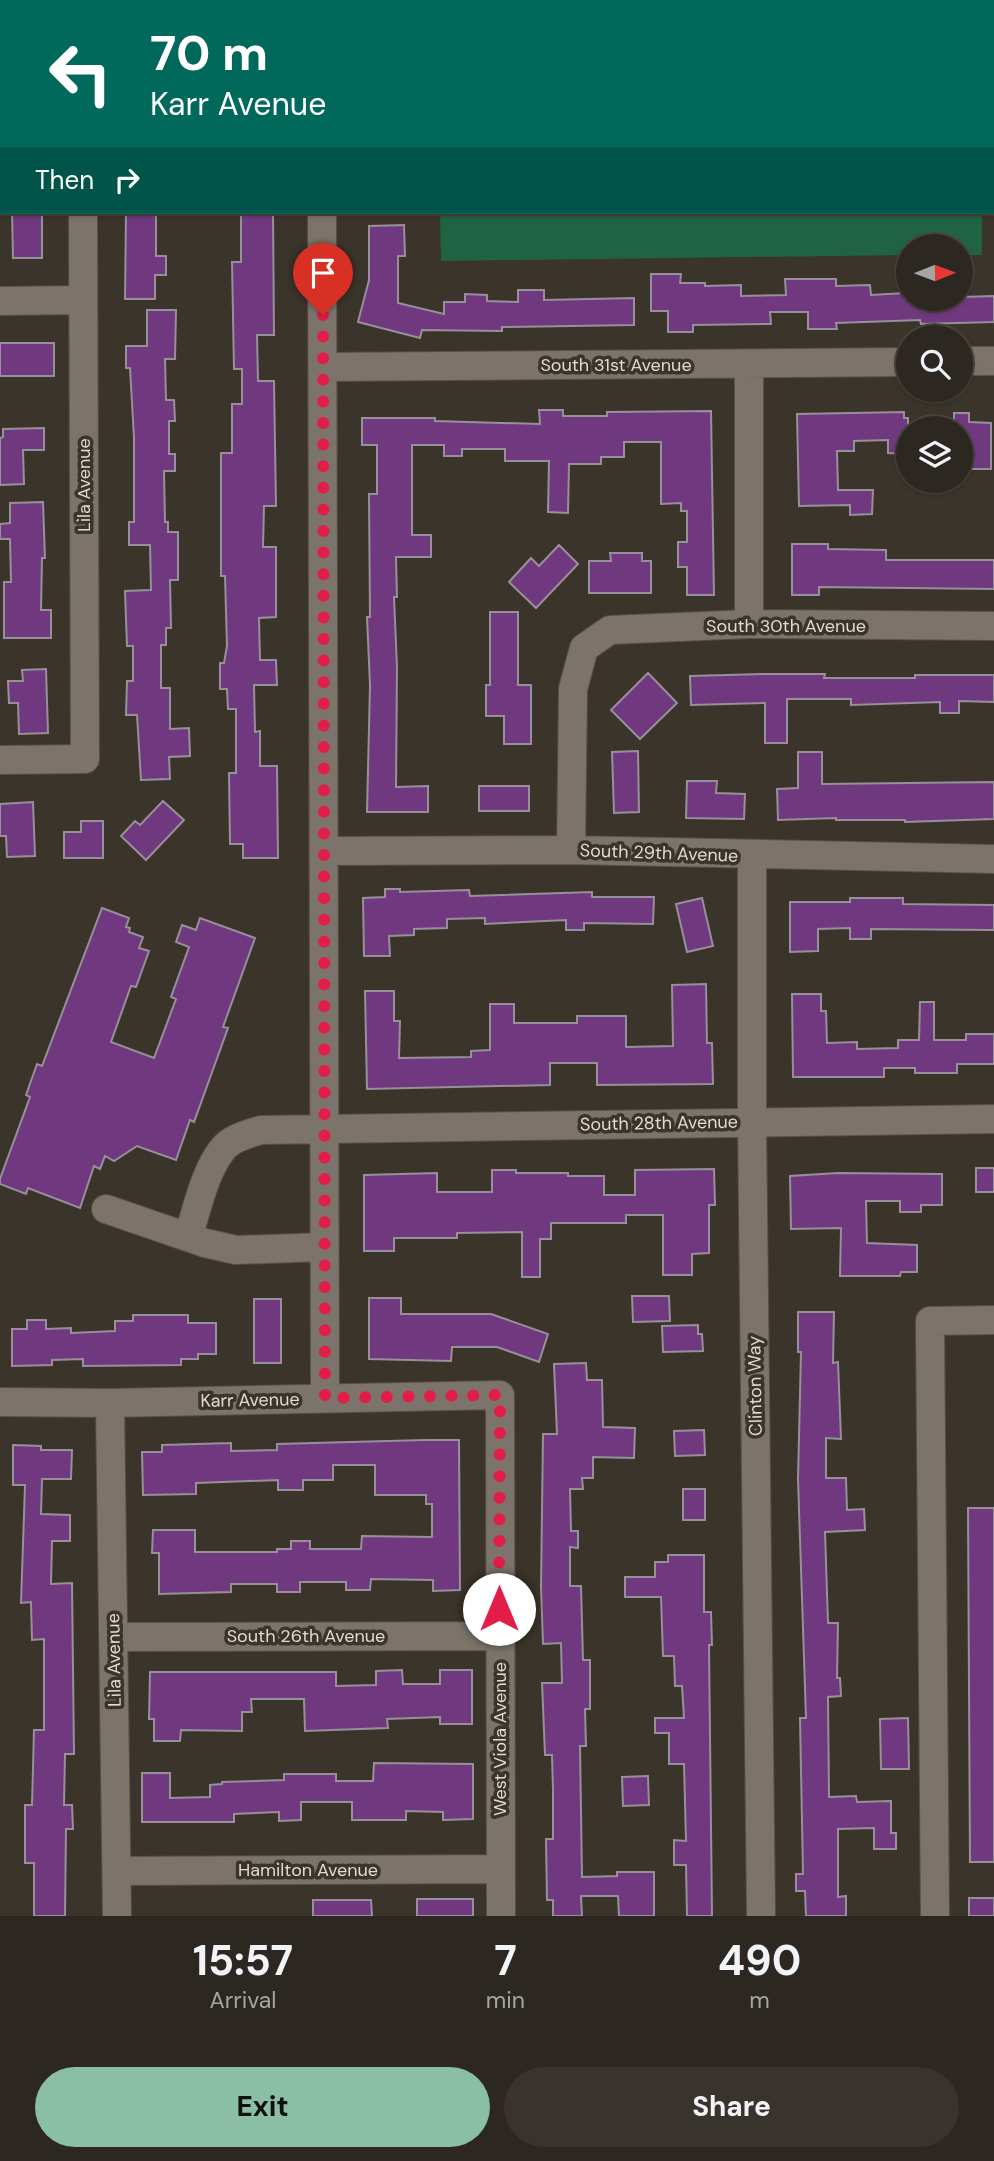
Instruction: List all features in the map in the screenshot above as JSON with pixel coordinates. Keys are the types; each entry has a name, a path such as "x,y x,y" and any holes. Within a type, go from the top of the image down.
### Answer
{"street":[{"name":"Lila Avenue","path":"0,760 85,758 83,214"},
{"path":"322,214 325,1398"},
{"path":"0,301 83,300"},
{"path":"973,361 994,361"},
{"name":"South 31st Avenue","path":"324,367 896,362"},
{"path":"749,624 750,364"},
{"name":"South 30th Avenue","path":"571,850 573,689 584,649 610,630 749,624 994,626"},
{"name":"South 29th Avenue","path":"325,851 571,850 994,859"},
{"name":"Clinton Way","path":"752,855 752,1122 761,1916"},
{"name":"South 28th Avenue","path":"188,1237 209,1175 223,1149 242,1135 261,1130 994,1119"},
{"path":"106,1209 236,1250 324,1248"},
{"path":"935,1916 930,1321 994,1320"},
{"name":"Karr Avenue","path":"0,1402 110,1403 500,1395"},
{"name":"West Viola Avenue","path":"500,1395 501,1916"},
{"name":"Lila Avenue","path":"110,1403 117,1916"},
{"name":"South 26th Avenue","path":"113,1637 499,1636"},
{"name":"Hamilton Avenue","path":"117,1871 500,1869"}],"green space":[{"path":"440,214 982,214 982,255 973,255 973,234 896,234 896,255 441,261"}],"building":[{"path":"12,214 42,214 42,258 13,258"},
{"path":"126,214 156,214 156,256 166,256 166,275 155,275 155,299 125,299"},
{"path":"241,214 273,214 274,335 257,335 258,381 274,381 276,506 264,506 263,547 276,547 276,617 259,618 260,660 276,660 277,685 254,685 255,732 260,731 260,766 277,766 278,858 243,858 243,844 230,844 229,773 236,773 236,709 228,709 227,689 220,689 220,663 224,663 227,646 225,576 221,576 221,453 232,453 232,404 242,404 242,369 234,369 232,262 241,262"},
{"path":"404,225 405,256 398,256 398,303 444,314 444,302 465,302 465,294 487,295 487,301 518,302 518,290 544,290 544,300 634,298 634,325 502,327 502,331 422,330 420,338 358,322 369,280 369,226"},
{"path":"651,274 681,274 680,283 705,283 705,286 741,285 741,296 786,295 785,279 836,279 836,286 870,285 871,295 896,294 896,312 973,312 973,297 994,296 994,322 921,324 920,320 836,323 837,329 808,329 808,312 770,312 771,324 693,325 693,332 668,332 668,311 651,311"},
{"path":"147,310 176,310 175,359 165,359 166,400 174,400 175,421 169,421 169,454 175,454 175,471 164,471 165,522 168,522 168,532 178,532 178,580 170,580 171,628 166,628 166,645 161,645 161,688 170,688 170,729 189,728 190,756 169,757 170,779 141,780 137,715 126,715 127,681 133,681 133,646 127,646 125,591 151,590 150,545 129,545 129,522 134,522 134,438 126,346 147,346"},
{"path":"0,343 54,343 54,376 0,376"},
{"path":"539,410 563,410 563,416 607,416 607,412 711,411 714,595 687,595 687,567 678,567 678,542 687,542 687,511 681,511 681,503 661,504 661,442 624,442 624,457 601,457 601,464 569,464 568,513 548,512 549,461 505,461 505,449 462,449 462,456 444,456 444,445 412,445 412,535 431,535 431,557 396,557 396,787 428,786 428,812 367,812 370,685 367,617 370,617 369,494 377,494 377,445 362,445 362,418 435,418 435,421 540,424"},
{"path":"904,412 904,416 896,416 896,453 888,453 888,440 854,441 854,451 837,451 838,490 873,490 872,514 850,515 850,505 799,506 797,414"},
{"path":"954,413 969,413 969,416 954,416"},
{"path":"973,422 991,423 991,469 973,469"},
{"path":"44,428 44,450 23,450 24,484 0,485 0,438 3,437 3,429"},
{"path":"43,502 45,558 42,558 41,610 51,610 51,638 4,638 4,582 11,582 10,539 0,539 0,524 10,523 10,503"},
{"path":"792,544 828,544 828,549 886,550 886,560 994,560 994,589 819,587 819,595 792,595"},
{"path":"559,545 578,564 536,608 509,582 531,558 539,566"},
{"path":"610,553 642,553 642,561 651,561 651,593 589,593 589,561 611,561"},
{"path":"490,612 518,612 518,685 531,685 531,744 504,744 504,716 486,716 486,685 490,685"},
{"path":"46,669 48,733 19,734 18,703 9,703 8,681 23,681 22,670"},
{"path":"648,673 677,703 640,739 611,710"},
{"path":"825,674 824,678 994,675 994,702 959,701 959,713 940,713 940,702 851,705 851,699 787,699 787,743 765,743 765,703 691,705 690,676"},
{"path":"638,751 639,812 614,813 612,752"},
{"path":"798,752 822,752 822,784 994,782 994,819 905,822 836,818 778,820 777,789 798,788"},
{"path":"687,781 717,781 716,793 745,794 744,819 686,818"},
{"path":"479,786 529,786 529,811 479,811"},
{"path":"163,801 184,820 146,860 121,836 135,821 140,825"},
{"path":"33,802 35,856 7,857 6,836 0,836 0,804"},
{"path":"81,821 103,821 103,858 64,858 64,832 81,832"},
{"path":"385,889 400,889 400,892 469,890 470,896 592,892 592,897 654,897 653,924 584,923 584,930 566,930 566,920 485,924 485,918 447,919 447,928 414,929 414,935 389,936 390,956 364,956 363,898 385,897"},
{"path":"702,898 713,946 687,952 676,904"},
{"path":"850,898 903,898 903,904 994,905 994,930 871,929 871,939 850,939 850,928 818,929 818,951 790,952 790,902 850,902"},
{"path":"102,908 129,918 126,927 130,928 129,932 143,937 139,948 149,951 136,987 131,986 111,1042 154,1058 176,999 171,997 189,947 176,942 182,925 196,930 200,918 255,938 223,1027 228,1028 194,1122 190,1120 176,1160 137,1146 114,1161 105,1156 100,1169 94,1166 80,1208 28,1188 26,1194 0,1184 0,1179 30,1097 26,1095 37,1064 42,1066"},
{"path":"706,984 707,1043 712,1043 713,1084 597,1085 597,1063 550,1063 550,1085 367,1089 365,991 394,991 394,1021 400,1021 399,1058 471,1057 471,1051 490,1050 490,1004 514,1004 514,1023 577,1023 577,1016 626,1016 626,1047 673,1046 672,985"},
{"path":"792,994 821,994 821,1011 826,1011 827,1043 857,1042 857,1049 898,1048 898,1040 919,1040 920,1002 934,1002 934,1040 966,1040 966,1034 994,1034 994,1064 957,1064 957,1073 915,1073 915,1068 884,1068 884,1077 793,1077"},
{"path":"976,1168 994,1168 994,1192 976,1192"},
{"path":"714,1169 715,1205 709,1205 709,1253 692,1254 692,1275 663,1275 663,1215 626,1215 626,1223 551,1223 551,1239 540,1239 540,1277 522,1277 522,1232 457,1233 457,1238 394,1238 394,1251 364,1251 364,1175 437,1173 437,1192 492,1192 492,1170 568,1173 568,1176 604,1176 604,1195 635,1195 635,1170"},
{"path":"838,1173 942,1174 942,1205 921,1205 921,1212 900,1212 900,1201 866,1201 867,1243 917,1245 917,1272 901,1272 900,1276 840,1276 841,1228 791,1229 790,1176"},
{"path":"632,1296 669,1296 670,1321 633,1322"},
{"path":"369,1298 401,1298 401,1314 491,1314 548,1334 539,1362 497,1347 452,1347 451,1361 369,1359"},
{"path":"254,1299 281,1299 281,1363 254,1363"},
{"path":"798,1312 834,1312 833,1363 838,1362 841,1439 826,1438 826,1478 846,1478 847,1510 864,1509 865,1530 825,1532 828,1623 838,1623 837,1678 840,1678 841,1696 828,1697 829,1797 856,1796 857,1802 891,1801 891,1833 896,1833 896,1849 874,1849 874,1828 838,1829 838,1897 846,1896 846,1916 806,1916 805,1891 796,1891 796,1874 803,1874 800,1718 806,1718 798,1479 801,1352 798,1352"},
{"path":"133,1315 188,1315 188,1323 216,1323 216,1354 198,1354 198,1359 181,1359 181,1365 83,1366 83,1359 52,1360 52,1365 12,1366 12,1329 27,1329 27,1320 46,1320 46,1329 71,1328 71,1333 115,1331 115,1321 133,1321"},
{"path":"698,1325 698,1334 702,1334 703,1351 663,1352 662,1326"},
{"path":"586,1363 587,1380 602,1380 603,1427 635,1428 634,1458 593,1457 593,1478 582,1478 583,1489 570,1489 571,1531 578,1531 578,1548 570,1547 570,1586 581,1586 583,1660 590,1660 590,1709 585,1709 586,1746 580,1746 582,1877 617,1876 617,1872 654,1872 654,1916 619,1916 618,1896 581,1896 582,1916 553,1916 553,1900 547,1900 546,1839 553,1839 553,1790 552,1755 545,1755 542,1683 562,1683 561,1643 543,1644 543,1434 557,1434 554,1364"},
{"path":"704,1430 705,1455 675,1456 674,1431"},
{"path":"459,1440 460,1590 433,1591 433,1580 371,1579 370,1590 346,1590 346,1582 300,1582 300,1592 277,1592 277,1584 231,1584 231,1592 159,1594 159,1553 152,1553 153,1530 195,1530 195,1552 277,1552 277,1549 291,1549 291,1541 310,1541 310,1549 361,1549 362,1536 432,1537 432,1504 426,1504 426,1495 375,1495 375,1465 333,1465 333,1480 303,1480 303,1490 278,1490 278,1480 196,1483 196,1494 143,1495 142,1452 162,1452 162,1445 231,1443 231,1451 277,1450 277,1444"},
{"path":"13,1445 41,1446 41,1450 72,1450 71,1479 42,1479 41,1514 70,1515 70,1541 52,1541 51,1584 72,1583 74,1754 65,1754 64,1805 72,1805 73,1829 66,1829 65,1916 34,1916 34,1863 25,1863 25,1805 32,1805 34,1730 44,1730 44,1639 32,1640 31,1602 21,1603 25,1485 13,1485"},
{"path":"683,1489 705,1489 705,1520 683,1520"},
{"path":"968,1508 994,1508 994,1862 970,1862"},
{"path":"668,1555 704,1555 704,1612 711,1612 712,1645 709,1645 712,1916 687,1916 686,1865 674,1865 674,1840 686,1841 684,1764 669,1764 669,1733 655,1733 655,1718 684,1718 682,1686 675,1686 674,1656 663,1656 661,1597 625,1597 625,1577 655,1577 655,1562 668,1562"},
{"path":"402,1670 403,1684 440,1684 440,1670 472,1670 472,1724 440,1724 440,1717 387,1719 388,1728 305,1731 304,1699 251,1699 252,1712 242,1712 242,1731 181,1730 180,1741 154,1741 154,1719 149,1719 150,1672 336,1672 336,1686 376,1685 376,1671"},
{"path":"908,1718 909,1769 881,1769 880,1719"},
{"path":"374,1763 473,1764 473,1819 443,1820 443,1812 406,1811 406,1820 352,1820 352,1802 301,1802 301,1820 279,1821 279,1812 234,1814 234,1822 142,1822 142,1773 170,1773 170,1798 210,1797 210,1785 222,1782 284,1780 284,1774 336,1774 336,1781 373,1781"},
{"path":"648,1776 649,1805 623,1806 622,1777"},
{"path":"969,1898 994,1898 994,1916 969,1916"},
{"path":"417,1899 473,1899 473,1916 417,1916"},
{"path":"313,1900 371,1900 372,1916 313,1916"}],"route":[{"path":"323,315 325,1398 500,1395 499,1609"}]}
